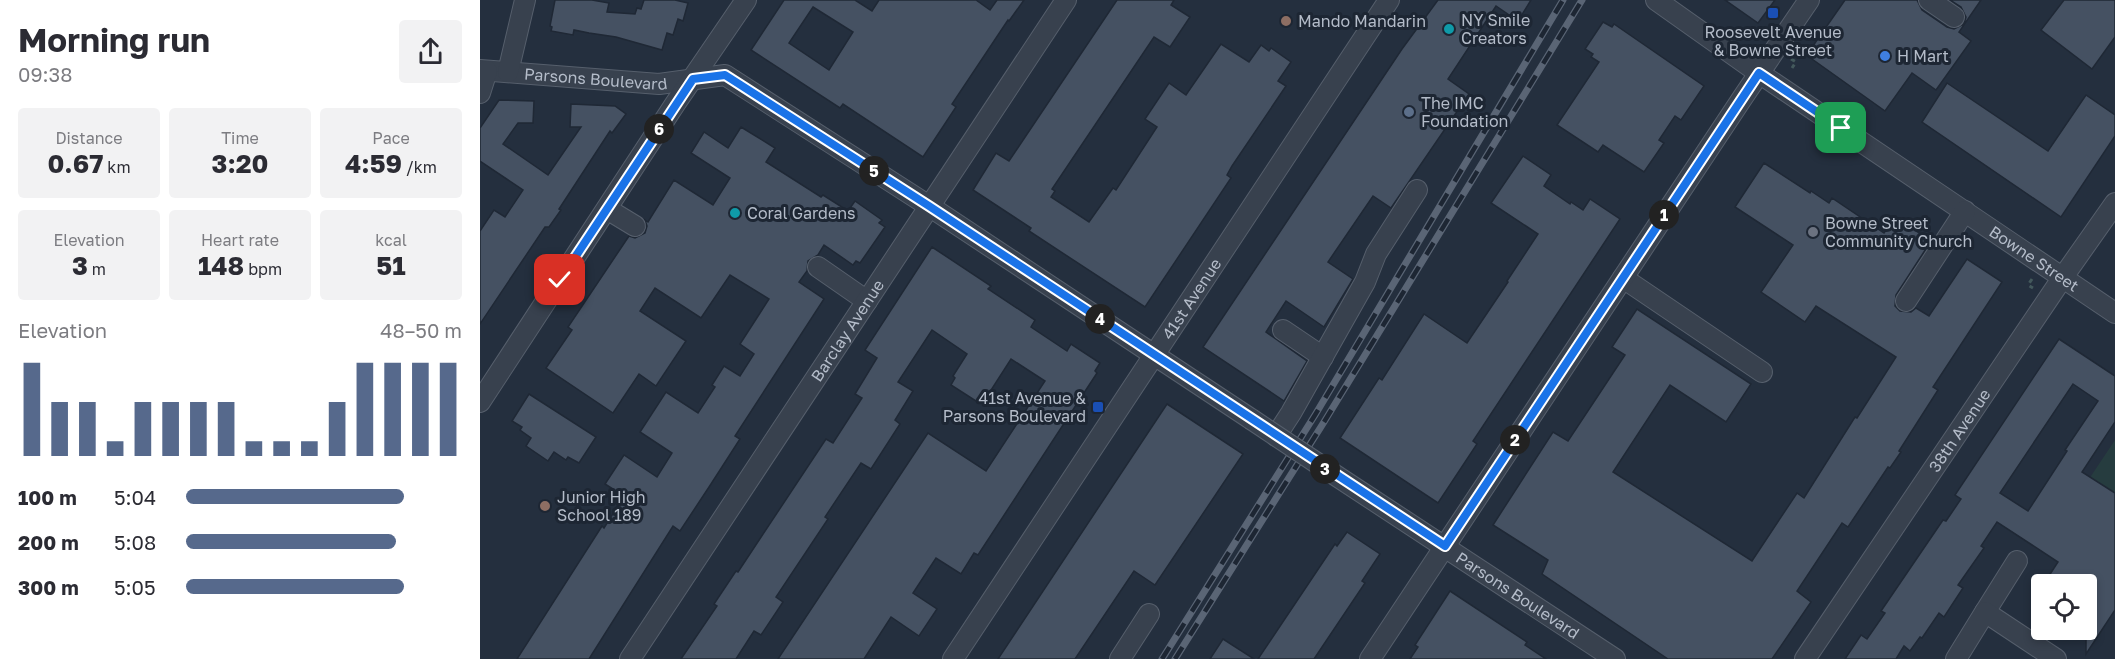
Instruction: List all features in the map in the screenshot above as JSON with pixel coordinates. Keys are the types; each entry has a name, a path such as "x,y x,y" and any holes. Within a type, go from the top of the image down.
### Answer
{"street":[{"path":"508,72 525,0"},
{"path":"480,402 746,0"},
{"name":"Barclay Avenue","path":"630,659 1066,0"},
{"name":"41st Avenue","path":"954,659 1389,0"},
{"name":"Bowne Street","path":"1656,0 1759,73 2115,313"},
{"path":"1370,659 1809,0"},
{"path":"1929,0 1954,17"},
{"path":"480,93 483,70"},
{"name":"Parsons Boulevard","path":"483,70 659,84 725,75 929,206 1615,659"},
{"path":"1276,436 1365,282 1376,254 1417,190"},
{"name":"38th Avenue","path":"1805,659 2115,203"},
{"path":"607,209 635,226"},
{"path":"1906,301 1965,211"},
{"path":"818,267 867,301"},
{"path":"1623,278 1762,372"},
{"path":"1283,330 1323,357"},
{"path":"1956,659 2017,561"},
{"path":"1985,612 2056,659"},
{"path":"1119,659 1149,614"}],"path":[{"path":"1791,59 1796,62 1792,68"},
{"path":"2032,279 2028,285 2035,289"}],"green space":[{"path":"2115,440 2115,505 2085,485"}],"building":[{"path":"555,0 592,0 609,3 607,12 635,14 637,8 641,9 644,0 675,0 688,3 683,21 678,19 673,35 667,33 662,50 616,37 574,30 573,35 551,31"},
{"path":"784,0 855,0 872,11 879,0 976,0 990,10 997,0 1024,0 952,104 956,107 923,157 843,104 840,108 751,50","holes":["813,7 853,32 829,70 789,43"]},
{"path":"1117,0 1174,0 1171,5 1190,17 1170,47 1154,37 1052,189 1055,191 1051,197 1089,222 1113,188 1116,190 1157,127 1145,119 1169,83 1186,95 1221,44 1249,62 1261,45 1269,51 1271,48 1291,62 1278,81 1286,86 1232,166 1227,175 1231,178 1145,307 1029,231 1031,228 973,190 996,153 1009,161"},
{"path":"1438,0 1531,0 1518,21 1496,6 1448,79 1469,94 1391,208 1373,196 1328,262 1353,279 1324,327 1286,301 1266,332 1307,361 1284,401 1203,347 1402,49"},
{"path":"1725,0 1775,0 1758,23"},
{"name":"H Mart","path":"1845,0 1917,0 1922,10 1947,27 1954,29 1964,24 1966,17 1961,7 1950,0 1981,0 1959,32 1971,41 1936,90 1912,73 1885,111 1812,59 1808,53"},
{"path":"2064,0 2115,0 2115,37 2092,69 2041,30"},
{"path":"1603,22 1612,27 1614,24 1704,86 1681,120 1675,116 1659,140 1664,143 1644,172 1603,145 1598,152 1557,125 1599,62 1585,49"},
{"path":"1947,83 2048,151 2086,95 2115,115 2115,136 2061,217 1922,122"},
{"path":"499,100 534,101 533,123 518,123 503,144 548,175 581,127 570,127 571,104 615,106 626,114 612,133 610,131 559,209 561,210 549,227 545,227 480,324 480,231 494,210 505,217 523,190 480,161 480,128"},
{"path":"741,127 775,148 766,162 821,197 823,195 848,211 855,201 882,220 879,223 885,227 860,263 856,261 853,265 824,245 818,255 808,261 807,271 799,282 824,299 735,436 740,439 711,484 680,531 673,526 589,659 517,659 602,526 604,528 624,496 605,484 624,455 657,477 672,453 640,432 666,392 698,413 715,387 712,385 724,366 740,376 754,354 740,344 769,299 730,275 701,318 655,288 640,311 686,341 656,386 639,374 613,413 546,368 572,330 568,327 629,236 635,238 645,233 647,226 645,220 648,222 674,180 713,205 730,178 691,153 704,132 728,148"},
{"path":"1523,156 1551,175 1544,186 1570,204 1571,202 1583,210 1590,199 1620,219 1473,441 1477,444 1438,503 1340,438 1379,378 1382,380 1424,314 1467,343 1508,282 1538,234 1491,203"},
{"path":"1764,163 1829,203 1832,198 1884,233 1895,217 1931,241 1896,295 1895,306 1900,311 1911,312 1916,308 1929,316 1967,259 2002,282 1933,387 1938,390 1899,451 1901,452 1890,468 1888,467 1848,527 1842,523 1797,591 1811,602 1772,659 1668,659 1542,574 1548,560 1493,525 1553,432 1568,441 1625,355 1612,347 1637,309 1751,384 1726,422 1670,385 1613,472 1752,561 1797,493 1804,498 1896,357 1816,306 1805,322 1761,292 1793,245 1735,207"},
{"path":"932,247 991,286 988,289 1035,320 1031,327 1067,351 1071,344 1100,363 1095,371 1097,373 978,555 974,553 961,574 936,558 913,593 937,609 919,636 891,617 864,659 778,659 928,433 986,471 1045,381 1011,359 986,398 983,396 979,403 951,385 955,378 953,376 967,354 932,330 898,382 913,391 895,420 900,424 871,469 861,463 825,517 828,519 776,597 783,602 761,635 754,631 736,659 681,659 717,606 714,604 736,571 738,572 826,439 833,443 862,398 855,394 877,358 865,350"},
{"path":"2059,339 2115,376 2115,422 2082,472 2115,493 2115,610 2097,637 2097,574 2050,574 2058,562 1997,522 1981,546 1984,548 1958,585 1963,588 1944,617 1939,613 1910,651 1904,646 1896,659 1845,659 1861,635 1867,639 1885,613 1881,611 1943,520 1946,521 1961,499 1955,495","holes":["2073,384 2098,401 2065,450 2067,451 2028,511 2000,493"]},
{"path":"529,394 596,437 579,463 568,457 566,460 554,452 548,461 526,446 531,438 520,430 522,427 512,421"},
{"path":"1167,404 1243,454 1155,585 1134,571 1075,659 998,659"},
{"path":"1347,532 1380,554 1362,581 1365,583 1314,659 1258,659 1335,544 1337,546"},
{"path":"1450,591 1527,642 1525,645 1546,659 1410,659 1418,647 1415,645"},
{"path":"1223,639 1254,659 1210,659"},
{"path":"2086,640 2095,640 2086,654"}],"railway":[{"path":"1162,659 1315,415 1563,0"},
{"path":"1175,659 1324,422 1582,0"}],"place":[{"name":"Roosevelt Avenue & Bowne Street","path":"1773,13"},
{"name":"Mando Mandarin","path":"1286,21"},
{"name":"NY Smile Creators","path":"1449,29"},
{"name":"H Mart","path":"1885,56"},
{"name":"The IMC Foundation","path":"1409,112"},
{"name":"Coral Gardens","path":"735,213"},
{"name":"Bowne Street Community Church","path":"1813,232"},
{"name":"41st Avenue & Parsons Boulevard","path":"1098,407"},
{"name":"Junior High School 189","path":"545,506"}],"route":[{"path":"560,280 693,79 725,75 929,206 1445,546 1759,73 1841,128"}]}
